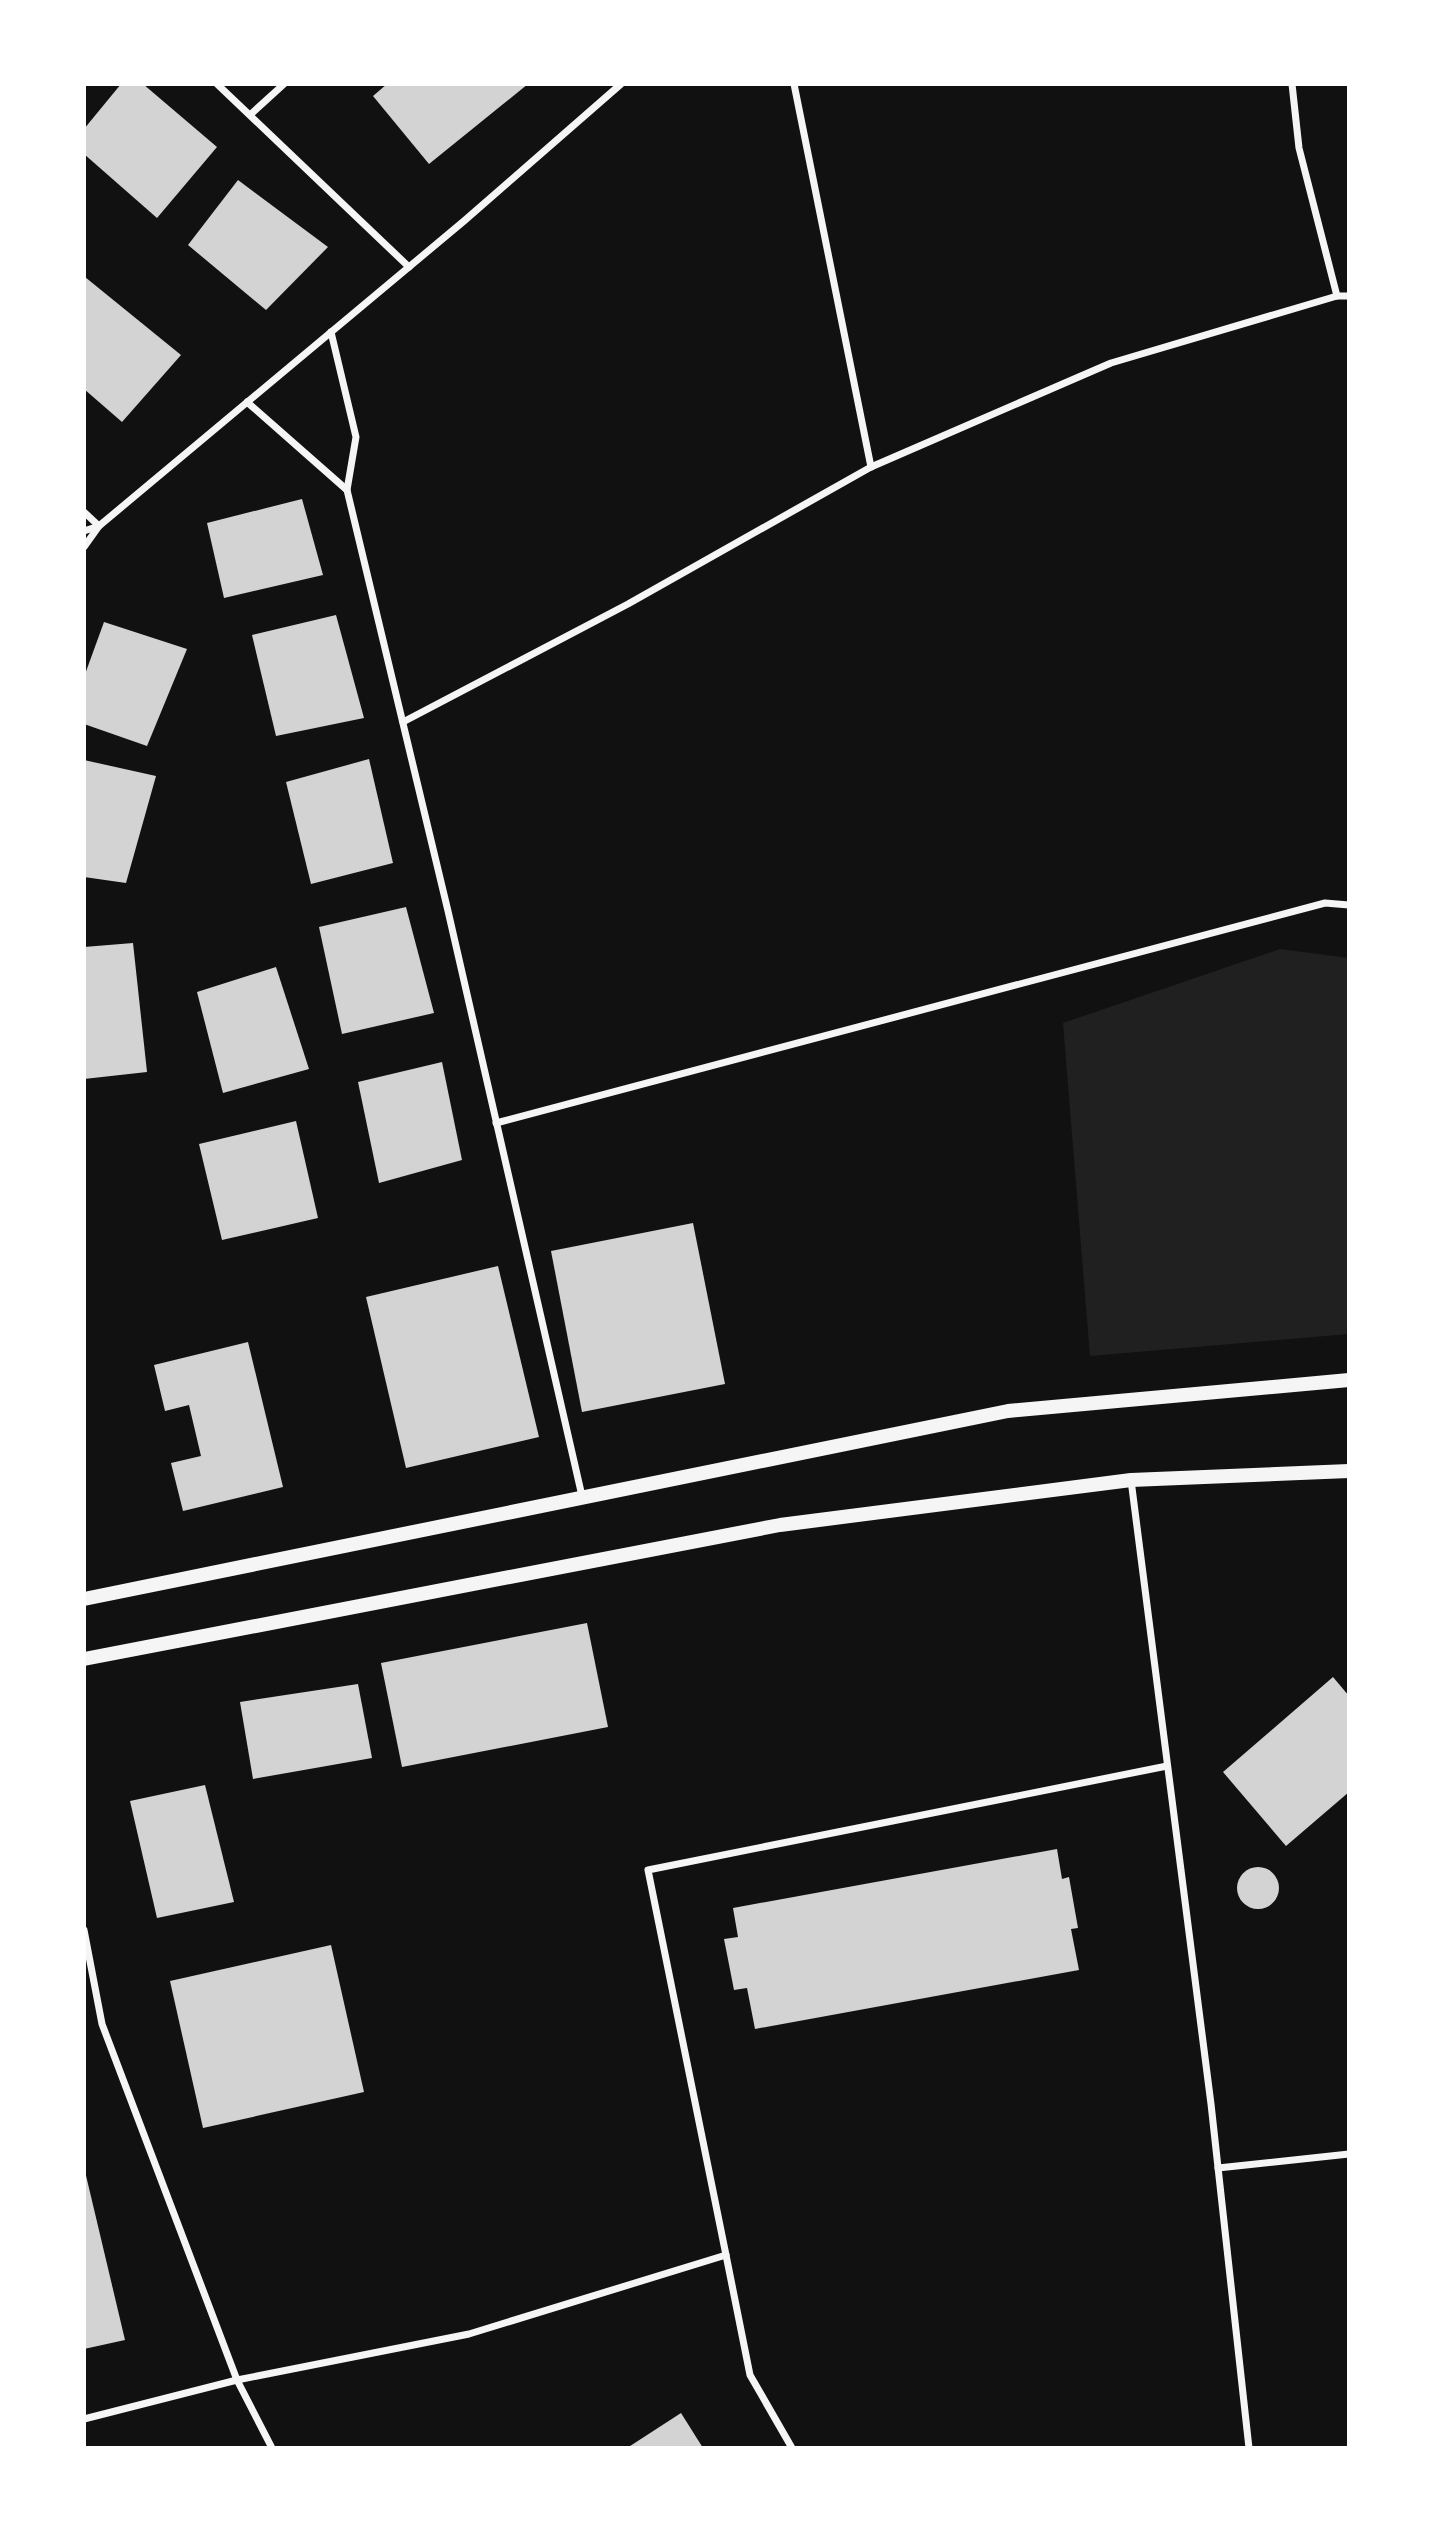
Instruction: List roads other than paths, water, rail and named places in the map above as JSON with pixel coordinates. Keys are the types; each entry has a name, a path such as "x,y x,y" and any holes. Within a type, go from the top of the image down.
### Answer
{"main road":[{"path":"84,1599 1008,1411 1349,1380"},
{"path":"84,1659 780,1525 1130,1480 1349,1472"}],"street":[{"path":"217,84 409,267"},
{"path":"251,114 284,84"},
{"path":"84,547 99,526 409,267 621,84"},
{"path":"794,84 871,467"},
{"path":"1292,84 1299,148 1337,296"},
{"path":"403,722 628,604 871,467 1111,363 1337,296 1349,296"},
{"path":"331,332 356,436 346,491 403,722 582,1496"},
{"path":"247,402 346,491"},
{"path":"84,512 99,526"},
{"path":"84,531 99,526"},
{"path":"496,1123 1325,903 1349,905"},
{"path":"1130,1480 1218,2168 1249,2448"},
{"path":"792,2448 750,2375 648,1870 1167,1766"},
{"path":"84,1930 102,2024 237,2380 272,2448"},
{"path":"1218,2168 1349,2154"},
{"path":"84,2419 237,2380 469,2334 726,2255"}]}
